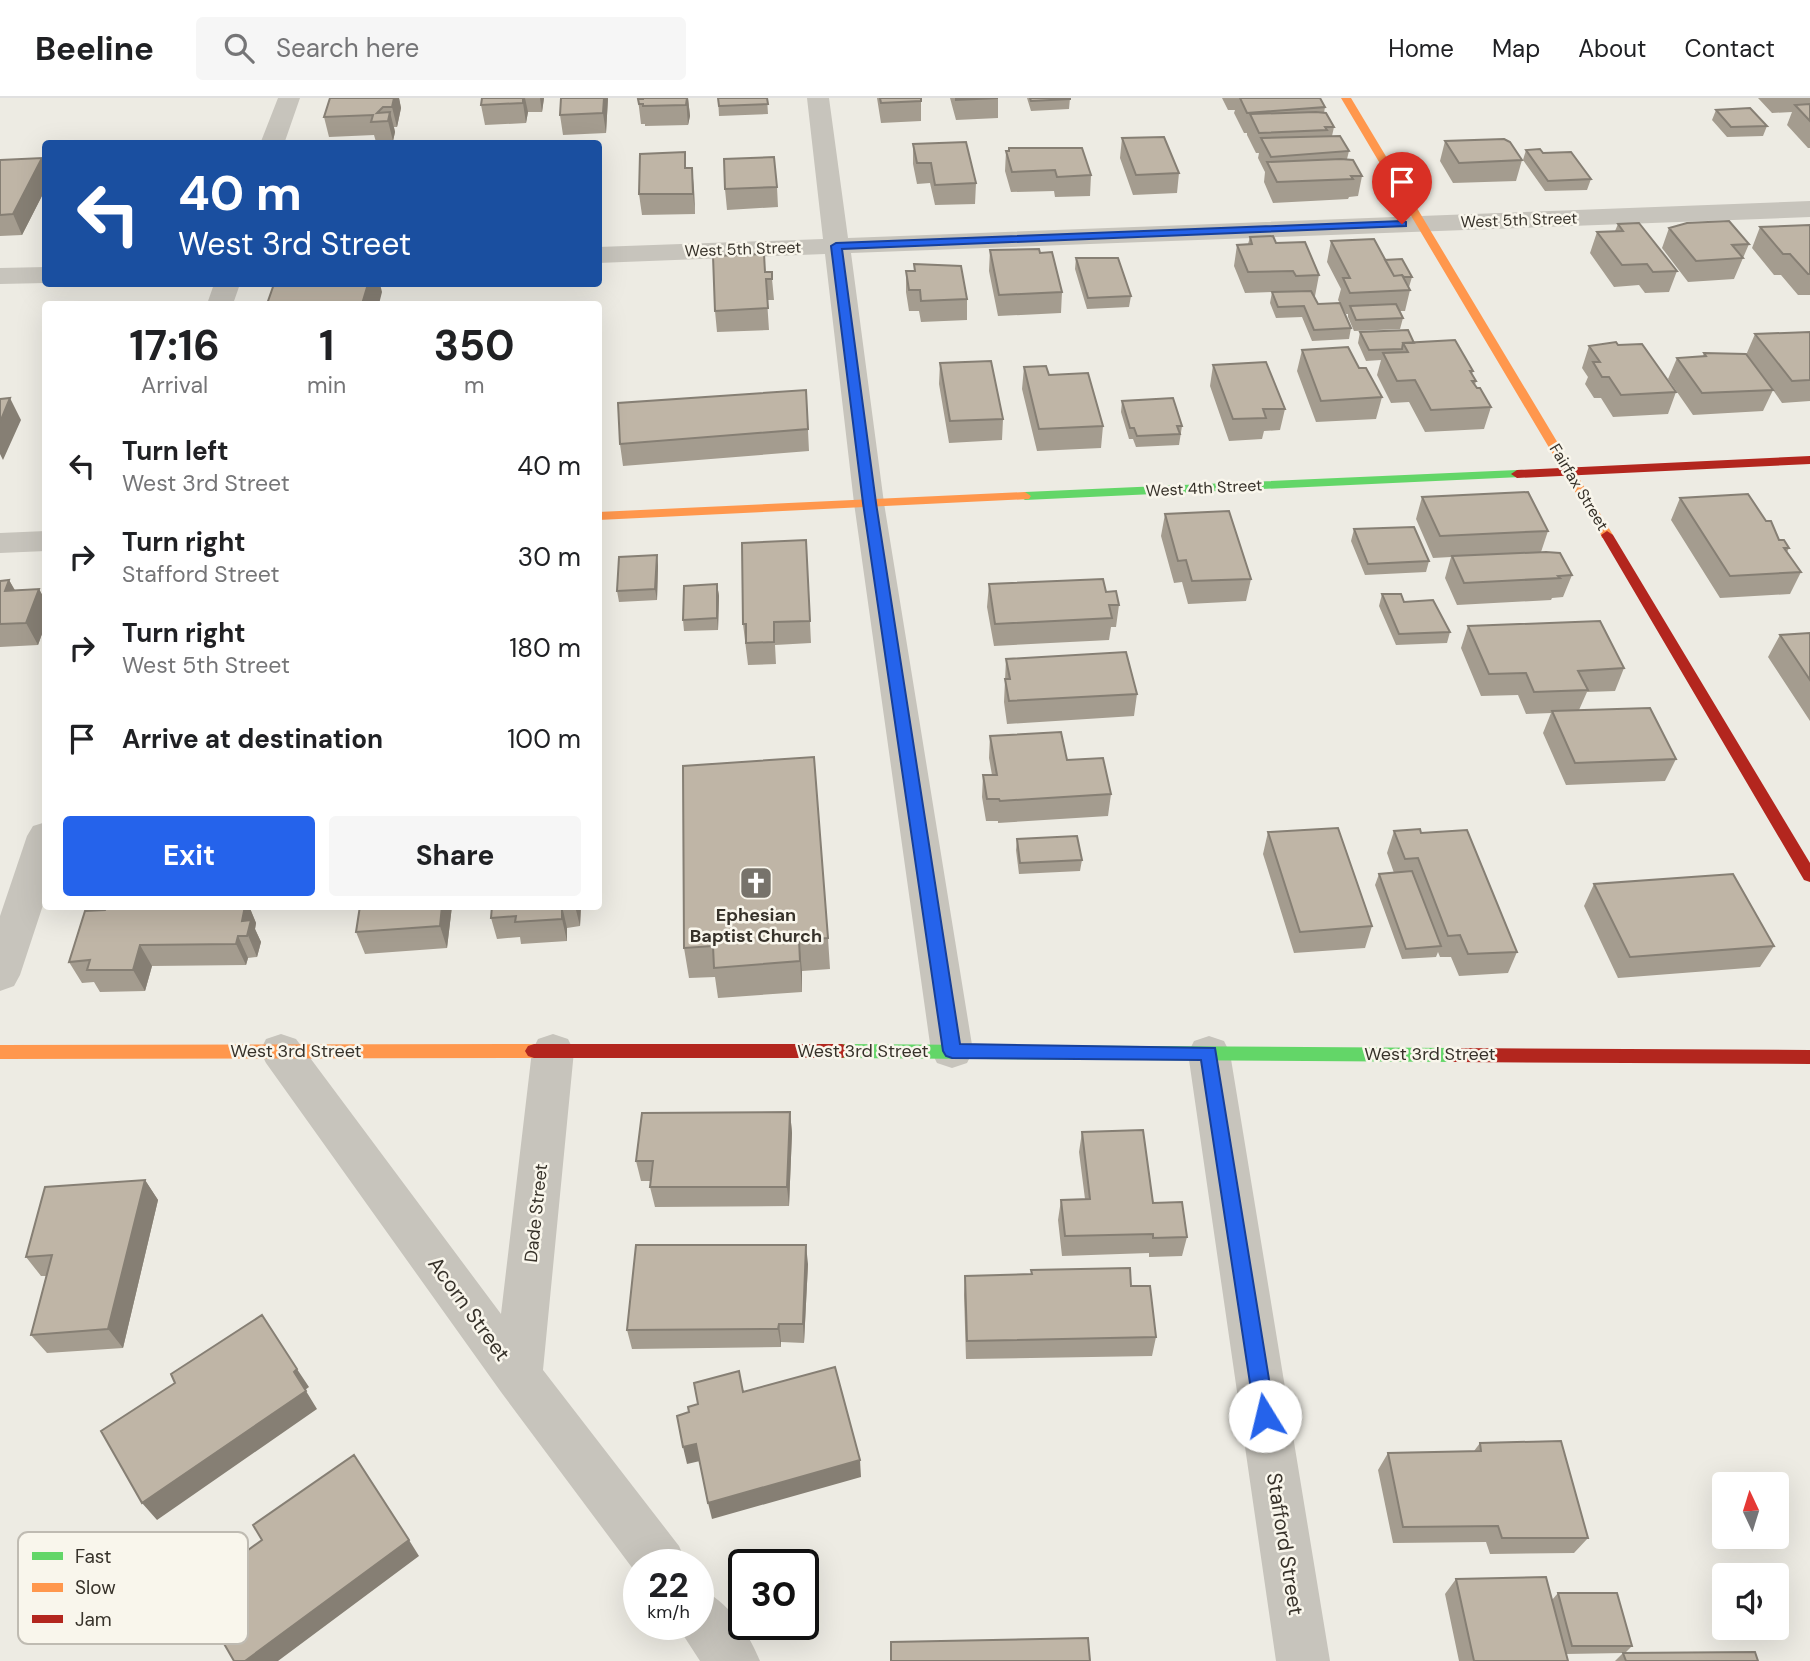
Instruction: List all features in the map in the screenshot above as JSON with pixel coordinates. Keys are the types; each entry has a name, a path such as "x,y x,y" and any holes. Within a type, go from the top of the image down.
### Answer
{"street":[{"path":"273,140 289,98"},
{"path":"818,98 869,503 952,1051"},
{"name":"Fairfax Street","path":"1346,98 1569,471 1799,836 1810,876"},
{"name":"West 5th Street","path":"602,255 1810,209"},
{"path":"0,276 42,275"},
{"name":"West 4th Street","path":"602,516 1810,460"},
{"path":"0,543 42,541"},
{"path":"0,975 7,931 42,846"},
{"name":"Acorn Street","path":"281,1051 518,1376 650,1549"},
{"name":"Dade Street","path":"518,1376 553,1051"},
{"name":"West 3rd Street","path":"0,1052 952,1051 1810,1056"},
{"name":"Stafford Street","path":"1209,1053 1303,1661"},
{"path":"714,1635 733,1661"}],"building":[{"path":"330,98 394,98 392,107 383,107 377,113 390,112 388,121 371,122 373,115 324,117"},
{"path":"482,98 523,98 523,103 481,105"},
{"path":"561,98 604,98 603,113 560,115"},
{"path":"687,98 686,105 643,106 638,99"},
{"path":"718,98 767,98 768,104 719,106"},
{"path":"880,98 921,98 921,101 881,103"},
{"path":"956,98 998,98 956,100"},
{"path":"1030,98 1070,98 1070,99 1031,101"},
{"path":"1240,98 1320,98 1325,107 1247,113"},
{"path":"1810,104 1810,121 1795,105"},
{"path":"1750,108 1767,126 1731,127 1716,110"},
{"path":"1326,113 1334,127 1325,127 1327,130 1259,133 1250,114"},
{"path":"1340,136 1349,151 1271,157 1261,138"},
{"path":"1164,137 1179,173 1136,175 1122,138"},
{"path":"1504,139 1510,142 1522,160 1459,163 1445,141"},
{"path":"966,142 976,183 935,185 931,163 917,163 913,144"},
{"path":"1009,148 1082,148 1091,175 1057,177 1055,170 1012,172 1006,151 1009,151"},
{"path":"1540,149 1543,153 1571,152 1591,179 1548,181 1526,150"},
{"path":"685,152 685,168 692,168 693,194 639,194 640,154"},
{"path":"774,157 777,187 725,189 724,159"},
{"path":"42,158 13,214 0,215 0,160"},
{"path":"1353,160 1362,176 1351,176 1353,179 1277,182 1267,162"},
{"path":"1729,221 1749,244 1732,245 1743,258 1696,261 1669,228 1687,223"},
{"path":"1639,223 1677,271 1653,272 1647,264 1622,265 1597,232 1623,231 1618,224"},
{"path":"1810,225 1810,274 1790,254 1783,254 1760,227"},
{"path":"1273,236 1276,243 1305,242 1319,275 1296,276 1293,271 1248,272 1237,245 1252,244 1250,237"},
{"path":"1374,239 1394,276 1402,275 1410,290 1350,293 1343,278 1350,278 1331,241"},
{"path":"1039,249 1040,253 1052,252 1062,292 999,295 990,250"},
{"path":"764,254 765,272 772,272 772,279 766,279 768,308 715,311 713,256"},
{"path":"1076,258 1118,258 1131,296 1088,298"},
{"path":"1402,259 1412,277 1394,276 1385,260"},
{"path":"914,264 961,266 967,299 921,301 920,290 909,290 906,271 915,271"},
{"path":"273,287 367,287 363,301 268,301"},
{"path":"1311,291 1318,304 1340,303 1351,328 1314,330 1304,306 1278,307 1272,292"},
{"path":"1396,304 1403,318 1356,320 1350,306"},
{"path":"1408,330 1414,343 1403,343 1402,349 1369,350 1360,332"},
{"path":"1810,332 1810,380 1792,381 1755,334"},
{"path":"1455,340 1473,371 1470,371 1476,381 1472,381 1480,388 1491,407 1431,410 1415,380 1397,381 1383,353 1408,352 1403,343"},
{"path":"1616,342 1618,345 1642,344 1676,392 1621,395 1609,377 1602,377 1593,362 1600,362 1589,346"},
{"path":"1348,347 1359,368 1366,368 1382,397 1321,401 1302,350"},
{"path":"1704,353 1746,354 1773,390 1702,393 1677,358 1706,356"},
{"path":"991,361 1003,419 950,421 940,363"},
{"path":"1266,362 1285,409 1263,409 1266,418 1233,419 1213,365"},
{"path":"1046,366 1049,375 1088,373 1103,426 1039,429 1024,367"},
{"path":"806,390 808,429 620,444 618,403"},
{"path":"10,398 0,422 0,399"},
{"path":"1173,398 1182,426 1177,426 1180,434 1137,436 1134,428 1130,428 1122,401"},
{"path":"1528,492 1548,531 1440,536 1422,497"},
{"path":"1748,494 1766,521 1771,521 1779,540 1784,540 1789,548 1784,548 1801,572 1730,576 1680,498"},
{"path":"1229,511 1251,579 1192,581 1186,560 1178,561 1165,514"},
{"path":"1414,527 1429,561 1368,564 1354,529"},
{"path":"806,540 810,621 774,622 774,642 746,643 746,624 743,624 742,543"},
{"path":"1560,553 1572,575 1558,576 1560,578 1464,583 1452,556"},
{"path":"657,555 655,589 617,591 619,557"},
{"path":"1103,579 1106,592 1116,591 1119,605 1109,605 1112,618 995,624 989,584"},
{"path":"9,580 5,591 39,589 26,623 0,624 0,581"},
{"path":"717,584 717,618 683,620 684,586"},
{"path":"1382,594 1401,594 1404,602 1433,600 1450,632 1399,634"},
{"path":"1600,621 1624,668 1578,671 1588,690 1534,692 1526,673 1489,674 1468,626"},
{"path":"1810,633 1810,680 1780,635"},
{"path":"1126,652 1137,694 1009,701 1005,679 1010,679 1006,659"},
{"path":"1650,708 1676,759 1575,763 1552,711"},
{"path":"1061,732 1067,760 1103,758 1111,794 1000,801 987,799 983,775 997,775 990,736"},
{"name":"Ephesian Baptist Church","path":"814,757 828,938 799,940 800,961 714,968 713,946 684,948 683,766"},
{"path":"1338,828 1372,926 1300,932 1268,832"},
{"path":"1420,829 1421,833 1467,830 1517,952 1468,954 1460,935 1448,936 1418,858 1405,859 1394,831"},
{"path":"1077,836 1082,860 1020,863 1017,839"},
{"path":"1412,871 1441,946 1406,949 1379,874"},
{"path":"1733,874 1774,946 1630,957 1594,884"},
{"path":"244,910 242,921 251,920 247,936 238,936 236,944 140,945 133,970 87,970 90,960 69,962 85,911"},
{"path":"359,910 442,910 440,926 356,932"},
{"path":"492,910 562,910 562,919 515,922 516,916 491,918"},
{"path":"790,1112 787,1187 650,1187 653,1161 636,1161 642,1113"},
{"path":"1143,1130 1153,1203 1182,1202 1187,1237 1153,1238 1153,1234 1065,1236 1061,1200 1090,1199 1082,1132"},
{"path":"145,1180 108,1329 31,1335 52,1255 26,1257 45,1187"},
{"path":"636,1245 806,1245 803,1324 779,1324 778,1329 627,1330"},
{"path":"1130,1268 1131,1286 1150,1286 1156,1337 967,1341 965,1276 1032,1274 1031,1270"},
{"path":"262,1315 297,1369 294,1372 306,1391 142,1503 101,1431 175,1383 171,1374"},
{"path":"835,1367 860,1460 708,1503 696,1444 683,1447 677,1416 689,1412 688,1407 698,1404 694,1383 739,1371 743,1392"},
{"path":"1561,1441 1588,1538 1502,1538 1498,1526 1403,1527 1388,1453 1481,1451 1480,1443"},
{"path":"354,1455 409,1540 245,1661 234,1661 224,1644 248,1644 248,1550 262,1540 253,1525"},
{"path":"1546,1577 1568,1661 1474,1661 1456,1579"},
{"path":"1558,1593 1617,1593 1632,1646 1572,1646"},
{"path":"1088,1638 1090,1661 891,1661 891,1642"},
{"path":"1755,1652 1758,1661 1626,1661 1623,1653"}],"traffic: fast":[{"path":"1025,496 1517,474"},
{"path":"842,1051 1453,1055"}],"traffic: slow":[{"path":"1346,98 1607,535"},
{"path":"602,516 1025,496"},
{"path":"0,1052 534,1051"}],"traffic: jam":[{"path":"1517,474 1810,460"},
{"path":"1607,535 1810,876"},
{"path":"534,1051 842,1051"},
{"path":"1453,1055 1810,1057"}],"place":[{"name":"Ephesian Baptist Church","path":"756,883"}],"route":[{"path":"1265,1416 1209,1053 952,1051 869,503 836,246 1402,224"}]}
